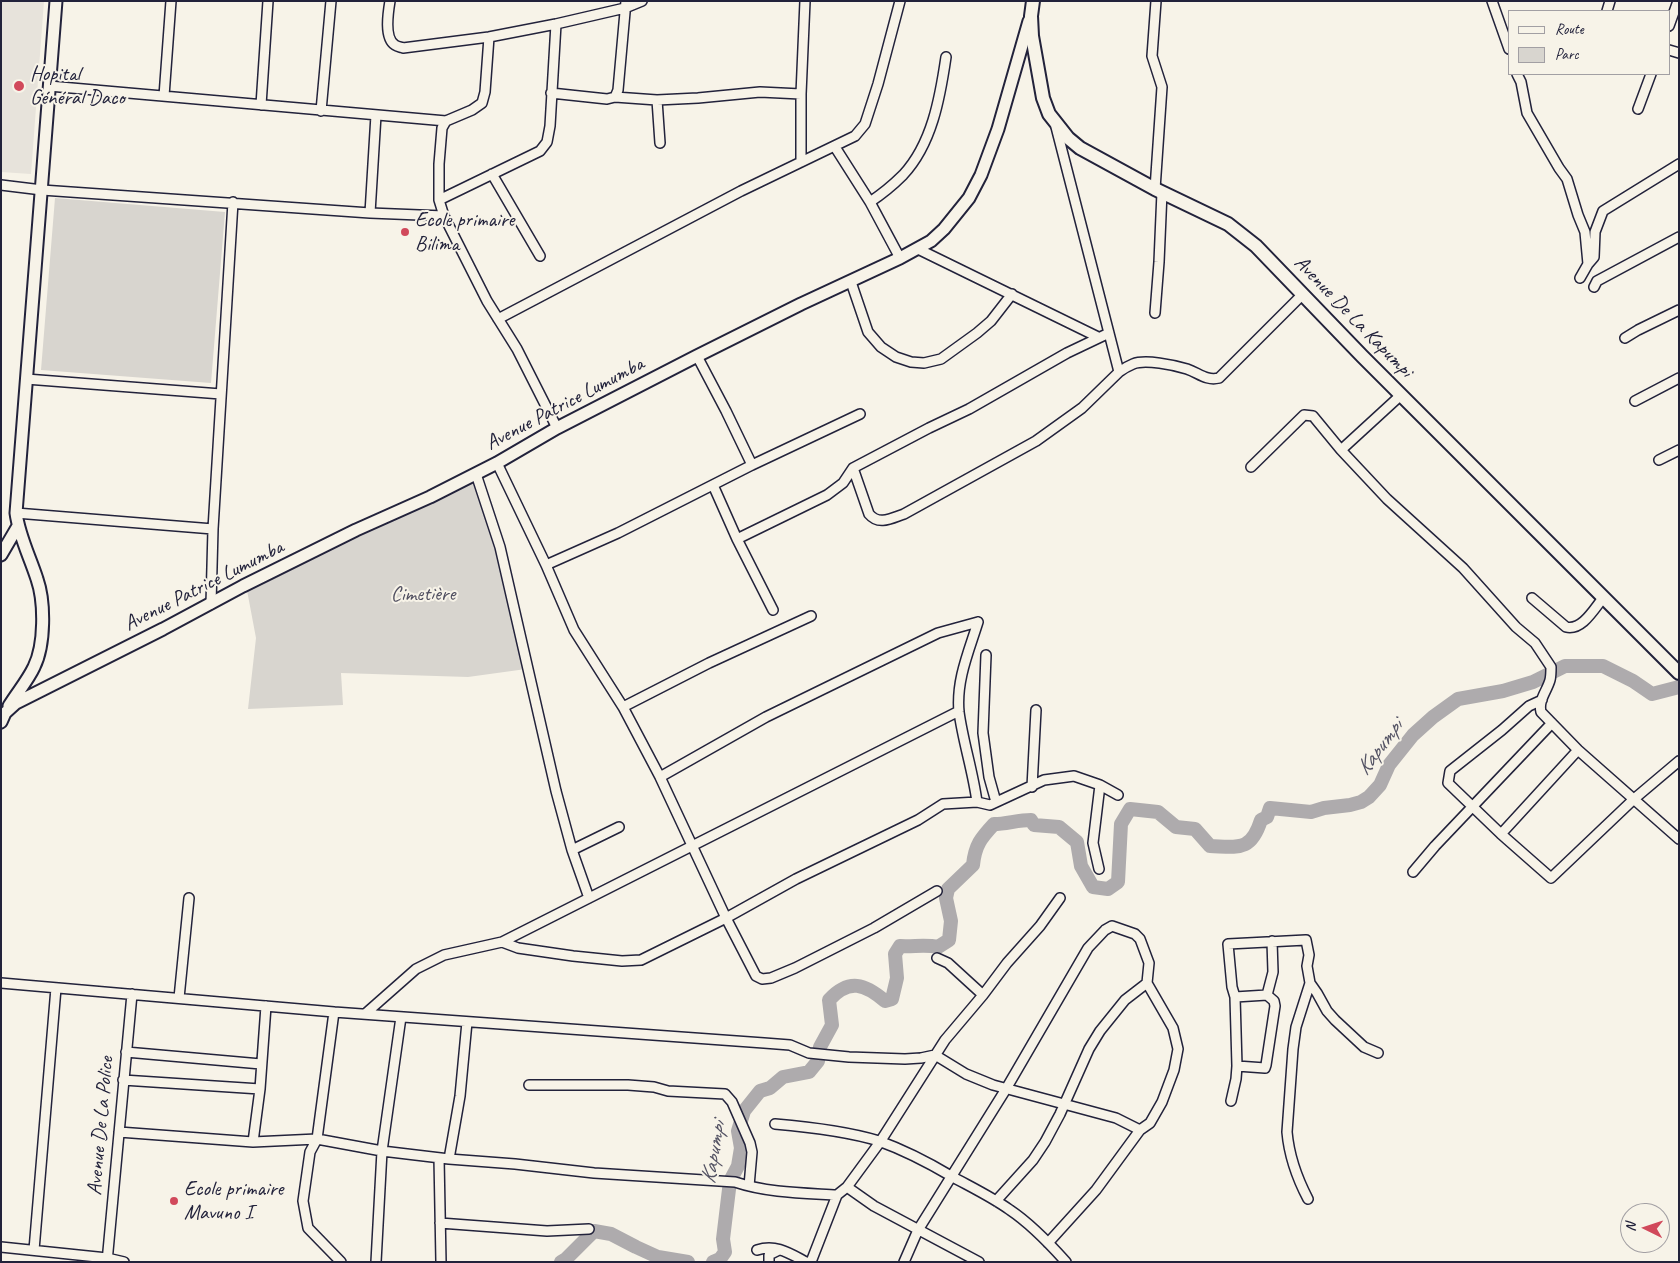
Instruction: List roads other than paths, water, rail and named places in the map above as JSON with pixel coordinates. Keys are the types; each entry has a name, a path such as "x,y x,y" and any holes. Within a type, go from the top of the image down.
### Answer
{"main road":[{"name":"Avenue De La Kapumpi","path":"1033,1 1030,16 1032,36 1043,98 1049,114 1056,125 1080,148 1159,191 1228,224 1256,246 1400,395 1679,673"}],"street":[{"path":"2,714 34,666 41,634 42,595 18,526 16,513 56,1"},
{"path":"164,96 171,1"},
{"path":"261,105 268,1"},
{"path":"320,111 331,1"},
{"path":"390,1 388,13 390,38 394,45 403,48 556,24 642,1"},
{"path":"801,162 801,94 805,1"},
{"path":"498,319 741,191 855,136 865,124 878,84 900,1"},
{"path":"1155,312 1162,87 1152,56 1156,1"},
{"path":"1492,1 1508,46"},
{"path":"1670,23 1678,1"},
{"path":"615,97 618,90 626,5"},
{"name":"Avenue Patrice Lumumba","path":"2,714 16,703 211,604 250,582 356,530 430,498 557,428 696,356 801,304 851,282 931,241 970,198 981,175 1000,121 1030,16"},
{"path":"439,200 540,150 547,142 550,126 556,24"},
{"path":"49,86 446,121 472,110 482,102 486,92 489,36"},
{"path":"870,202 904,174 919,152 933,121 946,57"},
{"path":"1518,75 1521,82 1527,113 1570,186 1585,232 1588,264"},
{"path":"1638,109 1651,75"},
{"path":"551,93 607,99 615,97 657,100 760,92 801,94"},
{"path":"657,100 660,143"},
{"path":"370,213 376,115"},
{"path":"446,121 440,136 438,183 439,200 444,216 487,301 517,349 557,428"},
{"path":"1056,125 1119,372"},
{"path":"835,147 870,202 900,258"},
{"path":"1580,278 1594,257 1595,232 1603,211 1679,164"},
{"path":"492,174 540,256"},
{"path":"1,185 42,190 370,213 444,216"},
{"path":"211,604 213,529 233,202"},
{"path":"1594,287 1597,281 1679,237"},
{"path":"918,249 1098,337"},
{"path":"851,282 868,332 881,347 896,357 910,362 924,363 940,359 991,321 1012,294"},
{"path":"853,468 869,514 873,518 879,521 904,514 1036,441 1082,408 1119,372 1131,364 1143,362 1188,369 1205,378 1220,378 1303,294"},
{"path":"1625,338 1679,310"},
{"path":"737,538 827,495 842,483 853,468 969,409 1098,337 1109,333"},
{"path":"696,356 726,411 752,465"},
{"path":"1635,401 1679,378"},
{"path":"26,379 221,394"},
{"path":"1341,450 1400,395"},
{"path":"546,565 618,533 712,484 860,414"},
{"path":"1251,467 1304,415 1314,416 1341,450 1387,499 1463,568 1516,627 1535,643 1552,667 1550,680 1540,708 1541,712 1578,750 1679,839"},
{"path":"1659,460 1679,450"},
{"path":"496,463 546,565 574,630 623,707 660,777 726,918 756,976 762,979 771,978 795,968 874,928 937,891"},
{"path":"476,474 500,547 556,791 572,850 589,898"},
{"path":"712,484 773,610"},
{"path":"16,513 213,529"},
{"path":"1,555 18,526"},
{"path":"1532,598 1566,627 1572,629 1579,626 1603,598"},
{"path":"623,707 708,663 812,616"},
{"path":"660,777 766,717 938,633 978,622 967,653 961,678 959,710 977,802"},
{"path":"986,655 984,733 989,776 996,802"},
{"path":"1542,700 1529,706 1450,771 1448,783 1501,834 1551,878 1634,800 1679,761"},
{"path":"365,1014 416,969 444,955 502,942 959,710"},
{"path":"1032,787 1036,710"},
{"path":"1414,872 1434,846 1552,723"},
{"path":"1501,834 1578,750"},
{"path":"502,942 518,948 573,956 622,961 640,960 726,918 796,879 918,820 943,804 977,802 990,805 1044,780 1074,776 1100,785 1118,795"},
{"path":"1099,869 1093,843 1100,785"},
{"path":"572,850 619,827"},
{"path":"180,998 188,898"},
{"path":"811,1262 838,1196 880,1142 945,1040 984,995 1007,963 1040,926 1060,898"},
{"path":"904,1262 918,1230 1006,1089 1088,948 1104,930 1112,926 1135,934 1144,947 1149,963 1148,983 1173,1028 1178,1049 1174,1070 1162,1102 1150,1123 1140,1130 1096,1190 1048,1243"},
{"path":"1267,995 1273,972 1272,940"},
{"path":"1231,1101 1237,1066 1235,997 1232,987 1228,944 1272,940 1306,940 1309,954 1307,966 1310,983 1296,1027 1292,1049 1287,1132 1289,1148 1300,1184 1308,1199"},
{"path":"937,958 948,963 984,995"},
{"path":"1,983 334,1012 790,1045 809,1053 832,1056 905,1059 935,1055 966,1074 1006,1089 1116,1118 1140,1130"},
{"path":"996,1201 1033,1160 1045,1142 1083,1061 1100,1031 1125,1000 1148,983"},
{"path":"1310,983 1327,1011 1335,1020 1364,1047 1378,1053"},
{"path":"34,1250 56,988"},
{"name":"Avenue De La Police","path":"107,1260 132,994"},
{"path":"1235,997 1267,995 1274,1001 1275,1006 1265,1068 1237,1066"},
{"path":"254,1142 266,1006"},
{"path":"334,1012 317,1139 310,1152 303,1201 308,1228 341,1262"},
{"path":"376,1262 382,1151 401,1017"},
{"path":"450,1159 460,1096 467,1022"},
{"path":"126,1052 261,1064"},
{"path":"123,1080 260,1089"},
{"path":"529,1085 628,1085 654,1087 668,1091 725,1094 732,1102 750,1143 752,1152 749,1186"},
{"path":"775,1124 836,1132 880,1142 914,1156 996,1201 1027,1223 1066,1262"},
{"path":"119,1132 254,1142 317,1139 382,1151 439,1158 594,1173 735,1182 781,1192 838,1196"},
{"path":"439,1158 441,1262"},
{"path":"847,1186 874,1206 979,1262"},
{"path":"440,1223 547,1231 588,1229"},
{"path":"1,1247 124,1262"},
{"path":"757,1250 767,1247 780,1250 806,1262"},
{"path":"769,1262 769,1255 780,1250"}],"waterway":[{"name":"Kapumpi","path":"713,1262 720,1259 725,1252 723,1239 730,1181 738,1166 741,1148 738,1131 744,1111 760,1091 770,1088 783,1077 809,1072 818,1061 820,1047 832,1025 829,1000 836,993 843,988 857,986 864,987 885,1001 892,999 897,978 895,954 900,946 938,947 949,940 951,921 946,898 948,889 973,865 979,842 994,824 1031,820 1034,825 1059,827 1077,842 1081,866 1093,887 1108,889 1118,882 1121,824 1130,809 1158,812 1176,827 1195,829 1210,846 1236,847 1248,843 1253,838 1261,820 1267,817 1270,808 1311,812 1324,808 1350,805 1361,802 1369,797 1380,785 1389,765 1413,735 1433,717 1458,699 1503,691 1533,682 1565,666 1603,666 1633,681 1652,694 1679,687"},
{"name":"Kapumpi","path":"561,1262 594,1231 611,1234 658,1257 688,1262"}],"place":[{"name":"Hopital Général Daco","path":"19,86"},
{"name":"Ecole primaire Bilima","path":"405,232"},
{"name":"Ecole primaire Mavuno I","path":"174,1201"}],"park label":[{"name":"Cimetière","path":"423,594"}]}
